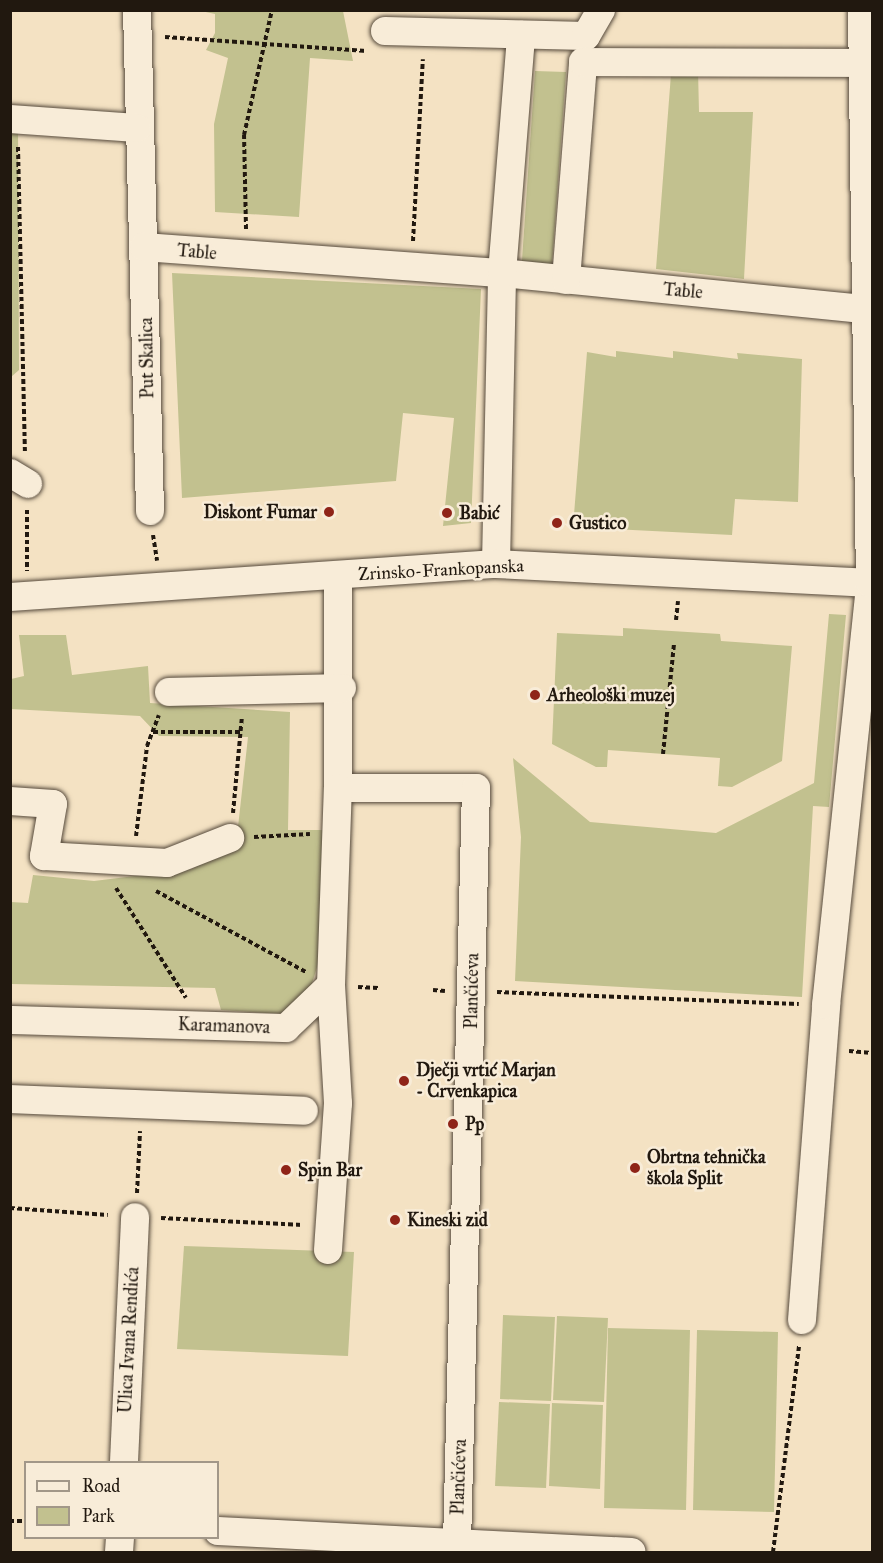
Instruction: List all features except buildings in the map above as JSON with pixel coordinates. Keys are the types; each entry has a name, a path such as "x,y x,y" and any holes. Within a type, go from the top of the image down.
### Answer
{"street":[{"path":"385,31 586,36 601,10"},
{"path":"802,1320 826,1005 871,583 864,309 867,161 862,10"},
{"name":"Put Skalica","path":"139,22 138,128 144,247 150,511"},
{"path":"496,564 502,273 521,35"},
{"path":"566,280 583,62 862,63"},
{"path":"14,119 138,128"},
{"name":"Table","path":"144,247 502,273 864,309"},
{"name":"Zrinsko-Frankopanska","path":"19,597 496,564 871,583"},
{"path":"329,1238 338,1103 331,985 342,688 338,575"},
{"path":"169,692 342,688"},
{"name":"Plančićeva","path":"338,788 476,788 457,1544"},
{"path":"10,801 52,804 44,856 167,863 230,838"},
{"name":"Karamanova","path":"10,1020 286,1028 331,985"},
{"path":"10,1099 304,1111"},
{"name":"Ulica Ivana Rendića","path":"124,1461 135,1217"},
{"path":"219,1531 631,1552"}],"path":[{"path":"244,208 244,135 272,10"},
{"path":"139,22 264,47 369,51 385,31"},
{"path":"411,268 424,32"},
{"path":"14,119 19,479"},
{"path":"150,511 160,588"},
{"path":"19,597 26,521"},
{"path":"663,754 674,643"},
{"path":"245,690 230,838 337,832"},
{"path":"135,861 138,807 153,732 169,692"},
{"path":"153,732 241,732"},
{"path":"98,859 203,1026"},
{"path":"148,886 331,985"},
{"path":"524,992 826,1005"},
{"path":"135,1217 142,1104"},
{"path":"10,1208 135,1217 329,1238"},
{"path":"773,1552 802,1320"}],"green space":[{"path":"201,11 343,11 353,61 310,58 299,217 215,212 214,124 228,58 206,50 215,33 215,14"},
{"path":"698,70 699,112 753,112 744,279 656,269 671,74"},
{"path":"535,71 566,72 551,278 521,275"},
{"path":"18,119 19,370 11,377 10,121"},
{"path":"172,273 481,289 471,523 443,526 454,418 403,413 396,481 182,498"},
{"path":"616,351 673,358 673,351 738,359 737,353 802,359 798,502 735,499 732,535 573,527 587,352 616,357"},
{"path":"829,614 846,615 829,807 813,806 802,997 515,981 521,837 513,758 590,822 716,833 814,783"},
{"path":"623,628 720,634 721,641 792,646 782,761 732,787 718,786 720,758 608,750 607,767 596,767 552,744 557,633 623,636"},
{"path":"19,635 66,635 72,675 148,666 150,703 290,712 288,830 324,830 322,951 310,990 281,1014 221,1010 215,988 11,984 11,902 28,903 33,875 94,881 192,869 237,836 248,737 159,736 140,716 11,709 11,679 24,676"},
{"path":"184,1246 354,1252 348,1356 177,1349"},
{"path":"503,1315 555,1317 551,1401 500,1399"},
{"path":"557,1316 608,1318 604,1402 553,1400"},
{"path":"608,1328 690,1330 686,1510 604,1508"},
{"path":"697,1330 778,1332 774,1512 693,1510"},
{"path":"499,1402 550,1404 546,1488 495,1486"},
{"path":"552,1403 603,1405 600,1489 549,1486"}],"place":[{"name":"Diskont Fumar","path":"329,512"},
{"name":"Babić","path":"447,513"},
{"name":"Gustico","path":"557,523"},
{"name":"Arheološki muzej","path":"535,695"},
{"name":"Dječji vrtić Marjan - Crvenkapica","path":"404,1081"},
{"name":"Pp","path":"453,1124"},
{"name":"Obrtna tehnička škola Split","path":"635,1168"},
{"name":"Spin Bar","path":"286,1170"},
{"name":"Kineski zid","path":"395,1220"}]}
